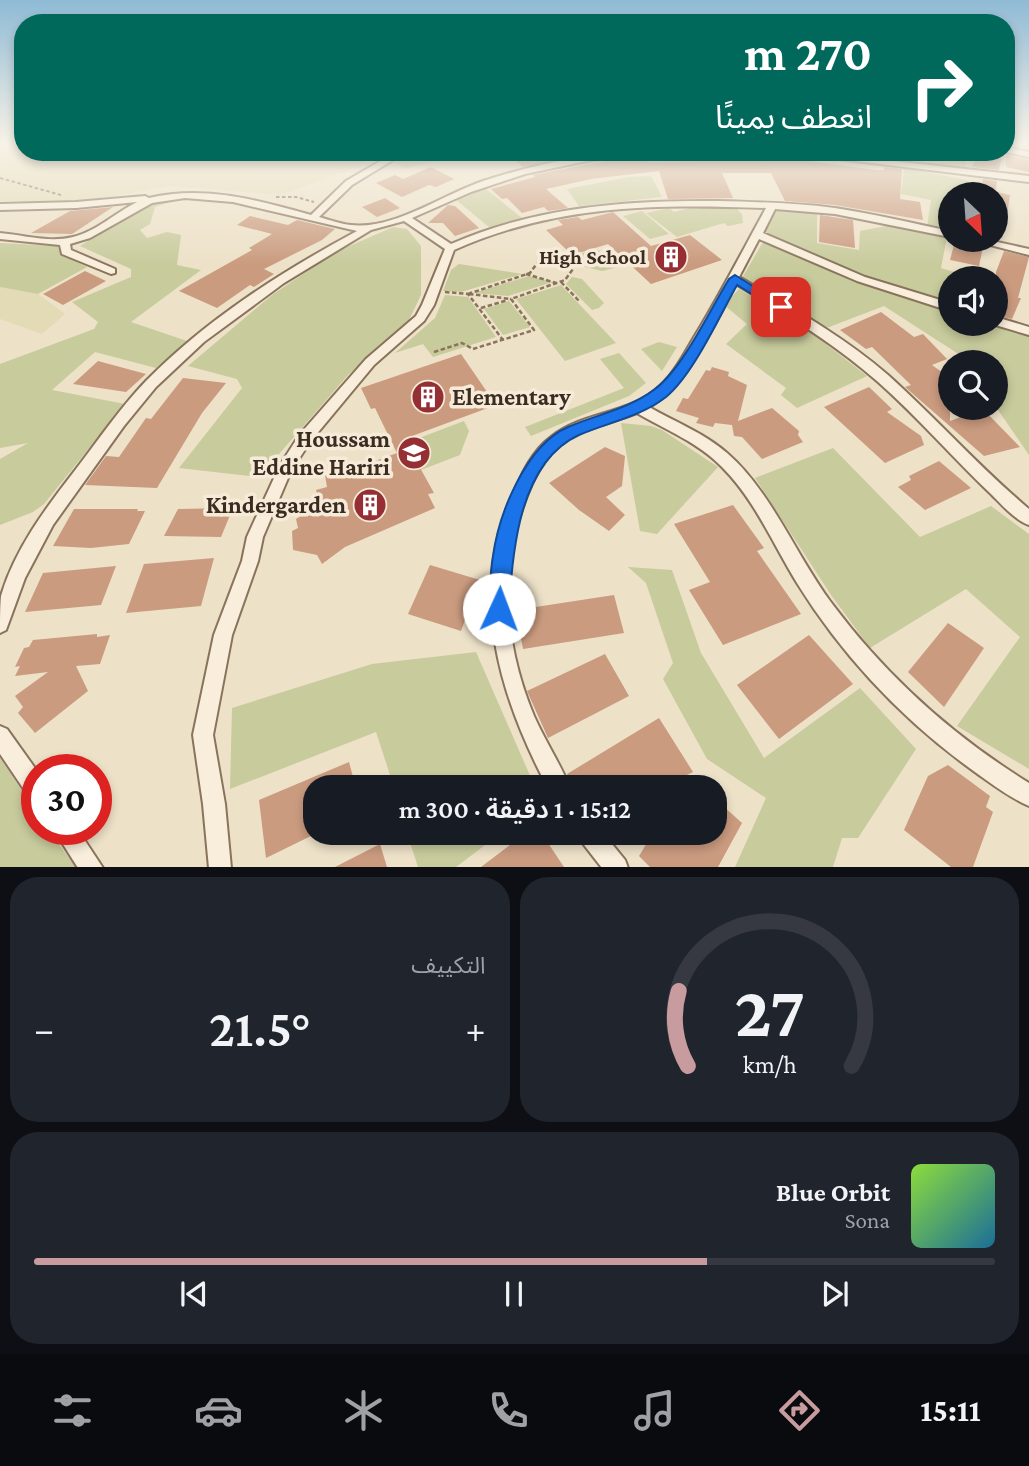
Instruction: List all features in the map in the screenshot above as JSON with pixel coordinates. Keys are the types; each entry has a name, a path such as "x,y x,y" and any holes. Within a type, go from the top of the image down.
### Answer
{"street":[{"path":"313,218 349,183"},
{"path":"0,624 18,573 41,527 152,382 255,296 311,260 370,228 487,183"},
{"path":"1012,183 1029,188"},
{"path":"0,207 174,196 213,198 351,228 370,228"},
{"path":"0,236 65,242 83,237 132,207 153,199"},
{"path":"220,867 214,804 203,736 222,635 250,561 255,537 285,469 305,438 370,362 419,318 428,305 450,248 502,228 585,209 660,203 753,221 861,279 938,303"},
{"path":"753,221 772,206"},
{"path":"552,775 525,722 503,657 499,582 506,533 528,479 544,453 557,439 639,408 663,391 681,370 735,279 753,221 772,206 837,211 938,232"},
{"path":"404,217 450,248"},
{"path":"65,242 66,252 111,271"},
{"path":"1008,248 1029,253"},
{"path":"735,279 825,334 862,362 980,476 1029,518"},
{"path":"1008,325 1029,331"},
{"path":"639,408 728,463 835,621 886,682 953,745 1029,795"},
{"path":"0,736 21,766"},
{"path":"76,845 92,867"},
{"path":"599,845 617,867"}],"path":[{"path":"468,294 526,274 538,262"},
{"path":"479,309 565,280 573,269"},
{"path":"526,274 558,282 580,302"},
{"path":"433,352 462,344 473,349 534,330 511,299 439,291"},
{"path":"468,294 503,340"}],"shaded area":[{"path":"0,183 312,183 281,195 170,186 74,203 0,201"},
{"path":"0,287 38,294 65,314 42,334 0,319"}],"green space":[{"path":"595,183 655,183 662,197 579,206 567,189"},
{"path":"902,183 938,183 938,229 927,227 931,200 901,194"},
{"path":"486,189 522,218 489,227 455,199"},
{"path":"168,200 170,202 155,207 150,224 140,230 147,238 167,232 181,235 177,265 201,270 131,322 187,341 156,368 95,352 52,390 125,404 44,504 33,512 0,525 0,459 28,443 0,448 0,364 94,329 98,322 72,302 131,277 131,269 80,246 145,205"},
{"path":"693,206 737,209 742,214 743,223 728,226 724,223 677,237 646,213 669,208 674,212 693,207 701,212"},
{"path":"776,209 817,213 817,243 859,250 860,231 891,225 938,235 938,252 944,252 941,266 938,266 938,298 843,270 765,232"},
{"path":"642,211 669,234 650,239 623,216"},
{"path":"393,227 407,229 421,246 421,295 409,320 348,375 259,477 179,468 242,388 237,379 188,366 272,295 336,252"},
{"path":"763,242 861,283 938,307 938,336 1008,336 1008,329 1029,336 1029,455 1005,420 1008,420 1008,350 952,350 884,306 824,329 742,278"},
{"path":"0,243 58,246 63,255 87,267 38,294 0,287"},
{"path":"558,248 567,257 597,249 618,267 602,271 544,257 539,253"},
{"path":"459,264 522,274 461,292 443,291 451,270"},
{"path":"529,276 553,282 508,296 474,293"},
{"path":"572,277 582,279 604,303 592,310 566,284"},
{"path":"561,285 616,343 565,361 516,299"},
{"path":"739,289 803,326 867,376 797,408 781,395 786,388 726,344 747,324 724,305"},
{"path":"445,295 468,297 496,337 433,357 423,344 395,353 435,318"},
{"path":"509,301 530,327 503,335 484,309"},
{"path":"659,342 677,347 662,371 641,349"},
{"path":"619,353 646,383 629,396 531,436 525,427 624,388 600,359"},
{"path":"464,421 469,431 460,455 421,470 406,443"},
{"path":"621,423 662,430 718,467 657,534 640,531"},
{"path":"833,448 920,537 991,506 1029,534 1029,769 957,726 1020,637 966,589 870,648 831,595 755,478"},
{"path":"628,567 672,570 701,653 764,758 860,688 916,749 858,838 842,838 833,867 735,867 766,798 707,759 663,679 673,663 646,583"},
{"path":"476,652 530,775 390,775 376,732 230,789 232,708 372,664"},
{"path":"0,758 21,789 21,845 59,845 76,867 0,867"},
{"path":"411,845 485,845 456,867 418,867"}],"building":[{"path":"377,183 444,183 436,187 429,185 402,197"},
{"path":"511,183 571,183 546,189 568,208 548,211 544,207 522,213 507,198 502,199 491,189"},
{"path":"663,183 727,183 733,198 668,199"},
{"path":"776,183 901,183 900,199 920,202 923,220 835,205 785,201"},
{"path":"385,198 400,208 377,217 362,207"},
{"path":"448,205 455,206 479,228 455,236 443,223 428,223"},
{"path":"113,207 72,234 31,233 70,211"},
{"path":"613,212 651,246 690,235 722,260 651,284 608,244 572,255 546,230 563,225 558,220 578,217 582,220"},
{"path":"820,215 853,220 855,248 819,242"},
{"path":"250,216 288,225 297,220 335,229 322,240 264,269 274,274 254,287 250,285 217,308 179,291 252,250 249,248 272,234 237,225"},
{"path":"952,252 982,252 979,266 950,260"},
{"path":"1004,252 1029,257 1018,298 1021,298 1012,319 1008,318 1008,266 998,266"},
{"path":"85,271 106,281 63,305 43,294"},
{"path":"881,312 914,337 923,334 938,350 938,363 932,365 938,369 938,416 905,387 911,385 872,347 866,349 840,330"},
{"path":"461,354 496,405 404,439 434,493 428,494 435,508 345,547 322,564 317,555 293,550 292,531 298,528 296,519 307,512 305,503 319,499 316,490 327,487 325,475 340,474 397,453 375,408 371,409 361,388"},
{"path":"98,361 146,374 126,392 73,384"},
{"path":"712,367 729,372 728,376 747,385 738,421 772,408 799,431 798,435 803,442 762,459 742,437 734,436 732,425 715,423 713,427 696,423 699,418 676,411 683,398 688,399 706,370 710,371"},
{"path":"183,378 226,383 202,413 157,488 85,485 106,456 119,457 146,418 151,419"},
{"path":"869,387 892,409 887,412 921,436 924,445 885,463 824,407"},
{"path":"943,420 994,420 1020,447 984,456"},
{"path":"605,447 625,456 622,486 606,497 625,515 609,531 579,510 549,483"},
{"path":"939,461 971,488 925,510 898,487 911,480 909,476"},
{"path":"733,505 764,548 757,551 801,614 723,645 689,590 710,582 674,524"},
{"path":"233,508 221,537 164,536 178,509"},
{"path":"74,509 145,511 129,544 91,548 53,546"},
{"path":"214,558 201,606 126,613 144,564"},
{"path":"430,565 480,580 461,631 408,614"},
{"path":"116,566 101,605 25,612 43,573"},
{"path":"614,595 624,633 523,649 516,610"},
{"path":"948,623 984,648 944,707 908,672"},
{"path":"97,634 97,637 110,635 100,664 76,666 88,691 35,733 18,713 23,707 15,696 48,672 15,676 20,666 15,667 24,648 29,647 33,640"},
{"path":"809,635 853,684 779,739 737,685"},
{"path":"605,654 629,696 548,738 527,691"},
{"path":"659,718 693,772 687,775 567,774"},
{"path":"349,762 352,775 318,775"},
{"path":"948,765 990,796 986,807 993,812 973,867 951,867 904,830 928,776"},
{"path":"303,781 303,840 266,858 259,800"},
{"path":"727,810 742,823 718,867 650,867 639,856 646,845 727,845"},
{"path":"380,845 387,867 335,867"},
{"path":"510,845 549,845 564,867 481,867"}],"place":[{"name":"High School","path":"671,257"},
{"name":"Elementary","path":"428,397"},
{"name":"Houssam Eddine Hariri","path":"414,453"},
{"name":"Kindergarden","path":"370,505"}],"route":[{"path":"499,609 502,555 510,519 528,479 551,444 572,432 623,415 653,400 681,370 735,279 781,307"}]}
